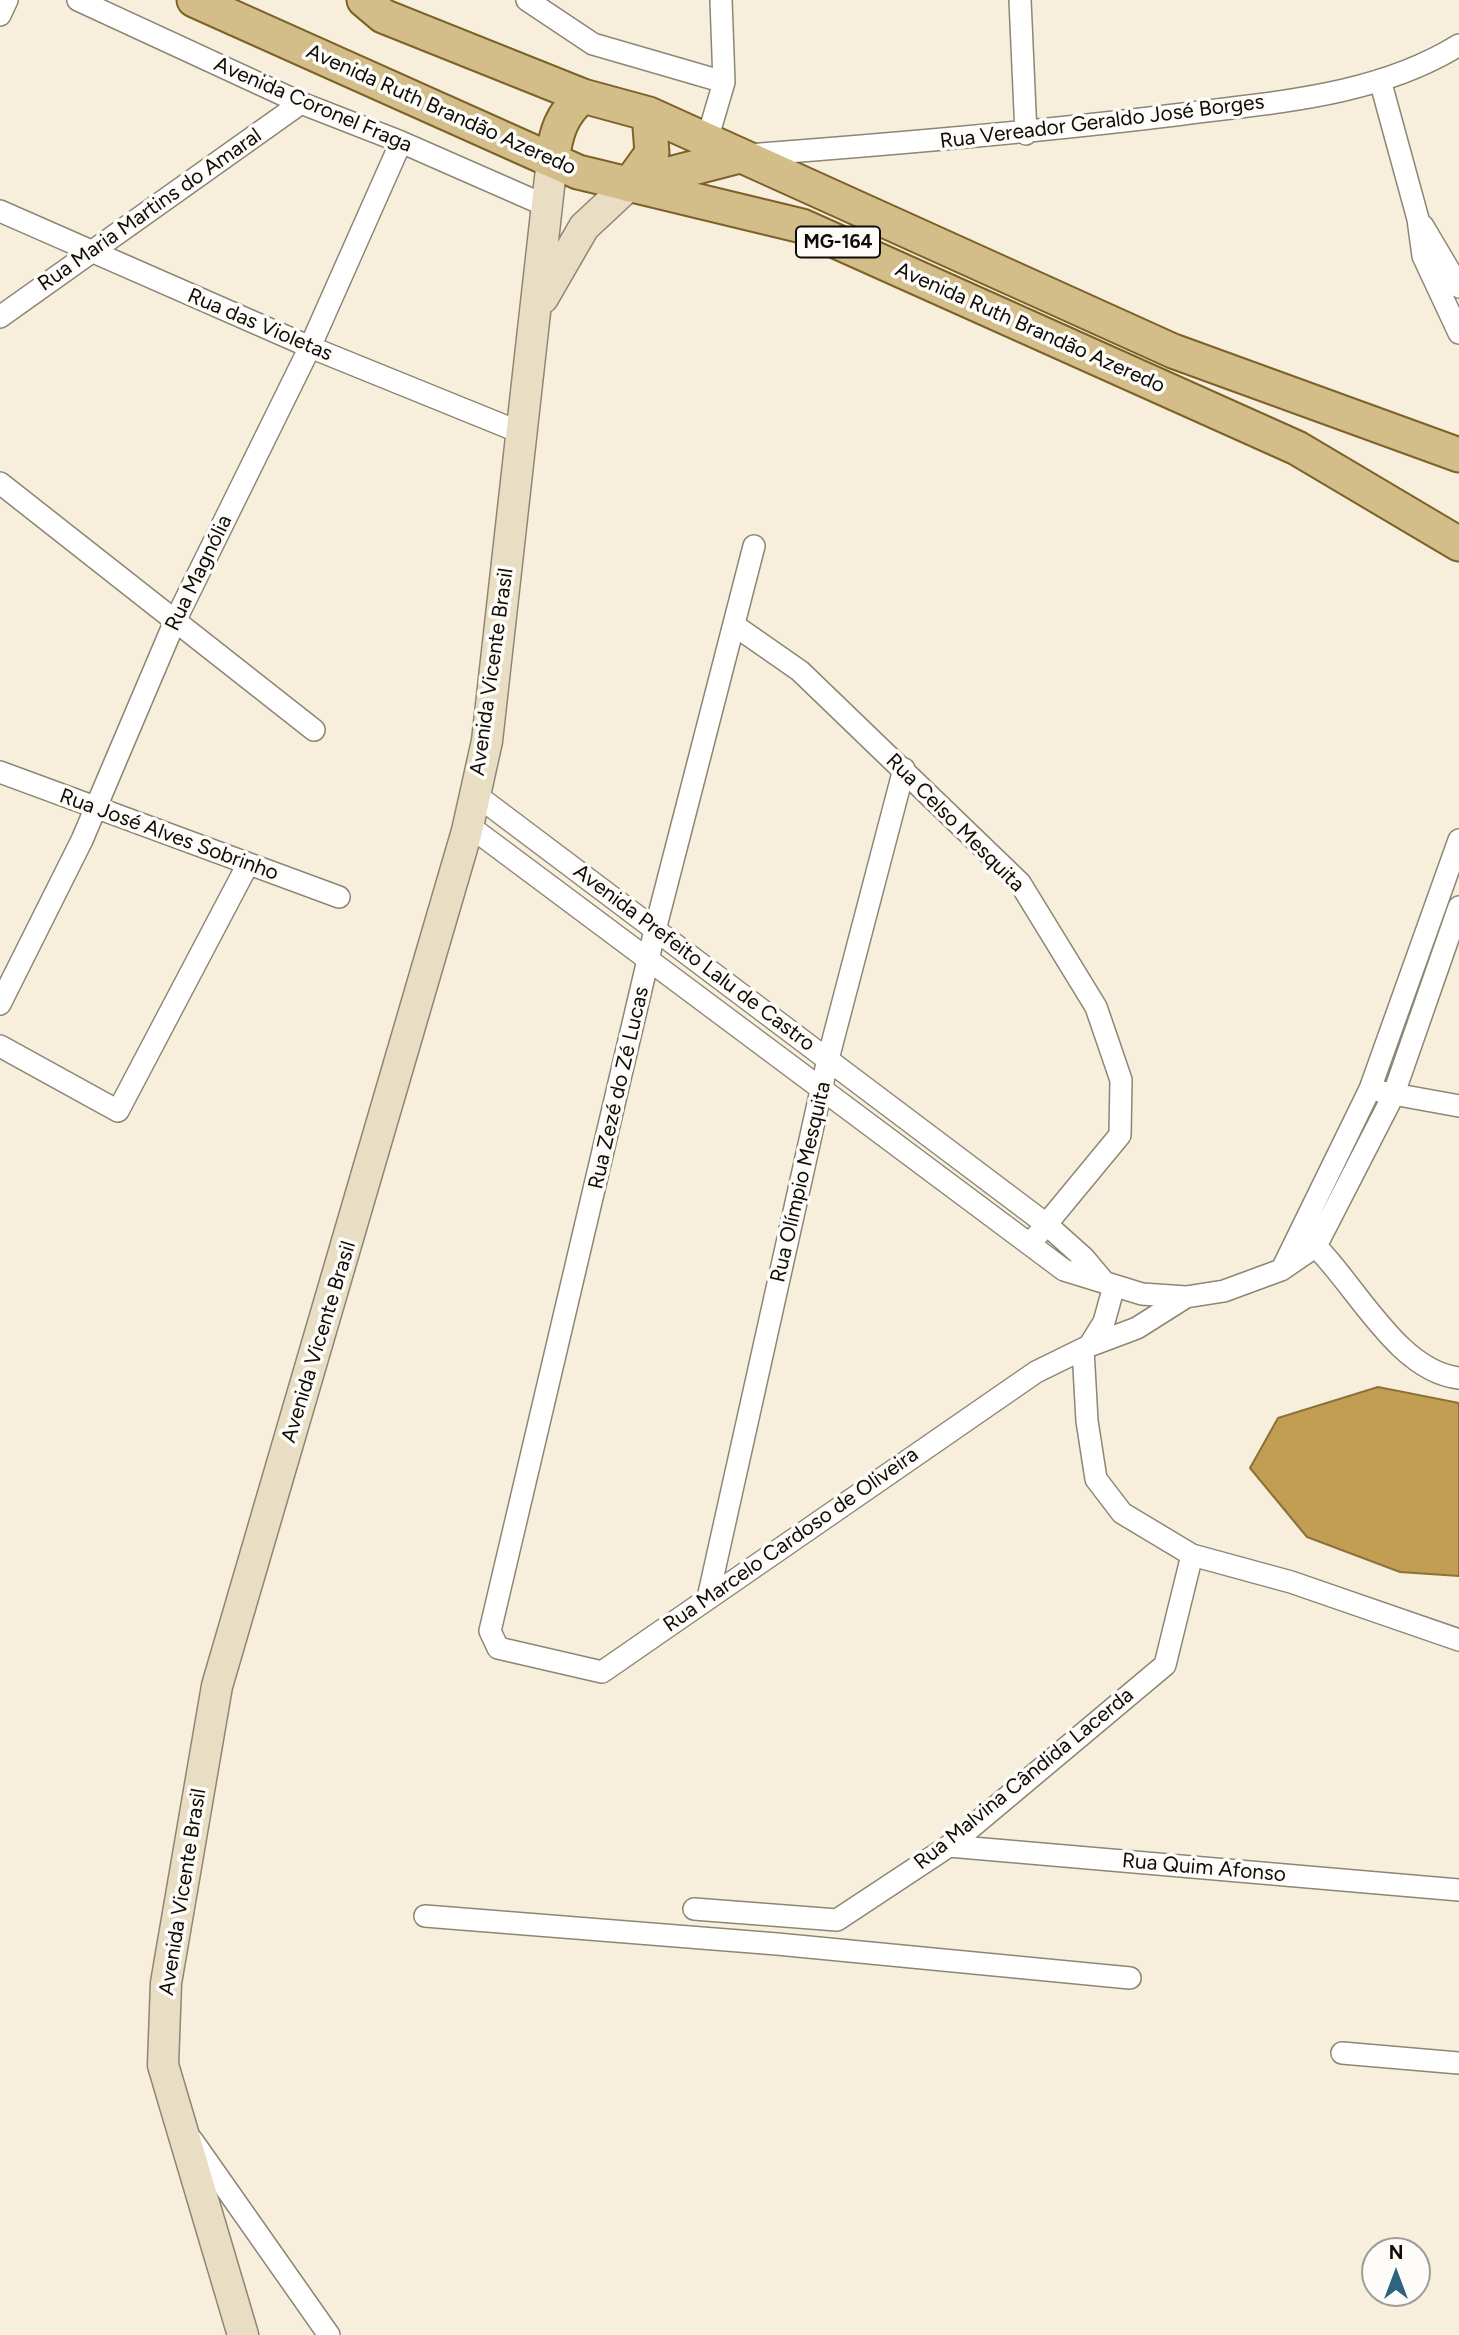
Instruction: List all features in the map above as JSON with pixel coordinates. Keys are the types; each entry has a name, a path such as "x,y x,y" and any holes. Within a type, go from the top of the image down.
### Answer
{"main road":[{"name":"Avenida Ruth Brandão Azeredo","path":"194,0 578,172 802,226 1297,448 1459,544"},
{"name":"Avenida Ruth Brandão Azeredo","path":"364,0 383,16 583,96 649,114 1173,351 1459,455"},
{"path":"552,160 557,128 570,107 583,96"},
{"path":"629,185 652,153 649,114"},
{"path":"629,185 739,156"}],"street":[{"path":"0,15 7,0"},
{"name":"Avenida Coronel Fraga","path":"78,0 301,103 401,142 549,207"},
{"path":"527,0 593,44 724,82"},
{"path":"707,140 724,82 720,0"},
{"path":"1020,0 1027,134"},
{"name":"Rua Vereador Geraldo José Borges","path":"739,156 1027,134 1318,96 1380,80 1417,66 1458,44"},
{"path":"1380,80 1418,219 1423,256 1459,332"},
{"name":"Rua Maria Martins do Amaral","path":"0,317 301,103"},
{"name":"Rua Magnólia","path":"0,1004 82,840 175,621 310,347 401,142"},
{"name":"Avenida Vicente Brasil","path":"329,2335 183,2127 163,2065 166,1983 217,1686 468,825 487,741 549,207 552,160"},
{"name":"Avenida Vicente Brasil","path":"537,307 584,227 629,185"},
{"name":"Rua das Violetas","path":"0,211 310,347 522,433"},
{"path":"1418,219 1459,287"},
{"path":"0,484 314,730"},
{"name":"Rua Zezé do Zé Lucas","path":"490,1631 655,930 754,546"},
{"name":"Rua Celso Mesquita","path":"734,625 800,671 1020,883 1096,1007 1121,1080 1120,1135 1030,1244"},
{"name":"Rua Olímpio Mesquita","path":"708,1598 828,1059 904,769"},
{"name":"Rua José Alves Sobrinho","path":"0,772 339,897"},
{"name":"Avenida Prefeito Lalu de Castro","path":"475,794 1046,1224 1109,1285"},
{"name":"Avenida Prefeito Lalu de Castro","path":"468,825 1064,1270 1142,1294 1186,1297 1224,1291 1281,1270 1309,1239 1393,1096 1453,902 1459,840"},
{"path":"0,1046 118,1111 248,864"},
{"name":"Avenida Prefeito Lalu de Castro","path":"1309,1239 1370,1088 1453,902"},
{"path":"1370,1088 1393,1096 1459,1106"},
{"path":"1309,1239 1408,1355 1448,1377 1459,1378"},
{"path":"1109,1285 1104,1322 1086,1348 1087,1421 1096,1479 1122,1513 1192,1555 1291,1582 1459,1640"},
{"name":"Rua Marcelo Cardoso de Oliveira","path":"490,1631 499,1648 602,1672 1036,1372 1086,1348 1138,1328 1186,1297"},
{"name":"Rua Malvina Cândida Lacerda","path":"837,1920 949,1846 1165,1665 1192,1555"},
{"name":"Rua Quim Afonso","path":"949,1846 1459,1890"},
{"path":"694,1909 837,1920 833,1949"},
{"path":"425,1916 833,1949 1130,1978"},
{"path":"1342,2053 1459,2063"},
{"path":"183,2127 243,2335"}],"shaded area":[{"path":"1378,1387 1459,1403 1459,1576 1400,1572 1307,1537 1250,1468 1278,1418"}]}
